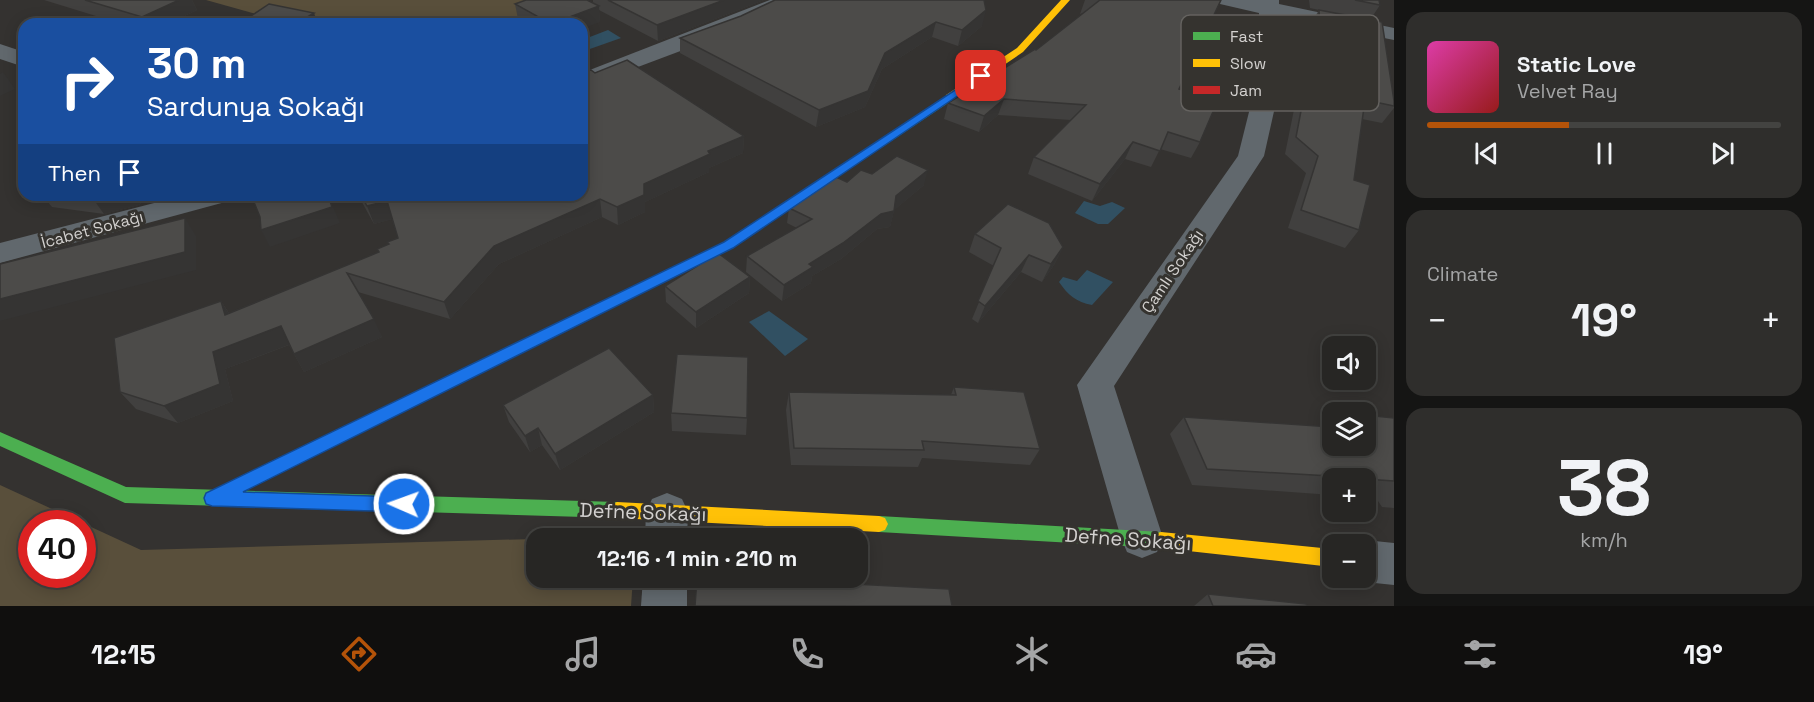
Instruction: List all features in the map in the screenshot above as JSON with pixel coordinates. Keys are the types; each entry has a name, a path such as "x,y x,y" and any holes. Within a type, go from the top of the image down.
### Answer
{"street":[{"path":"588,79 787,0"},
{"path":"212,498 728,245 1020,51 1066,0"},
{"path":"1227,0 1268,4 1314,15"},
{"path":"1379,30 1394,34"},
{"path":"0,51 18,58"},
{"name":"Çamlı Sokağı","path":"1142,538 1095,385 1251,156 1262,111"},
{"name":"İcabet Sokağı","path":"0,253 196,201"},
{"name":"Defne Sokağı","path":"0,439 125,495 212,498 667,525 1142,538 1322,557"},
{"path":"1376,562 1394,564"},
{"path":"664,606 665,588"}],"shaded area":[{"path":"206,0 583,0 530,18 270,18"},
{"path":"0,485 54,510 18,510 18,588 96,588 96,529 141,550 526,539 526,588 632,588 631,606 0,606"}],"water":[{"path":"608,30 621,38 588,50 588,38"},
{"path":"1084,201 1100,206 1112,202 1125,208 1108,224 1098,224 1075,213"},
{"path":"1087,270 1113,282 1092,305 1073,297 1059,282 1063,277 1077,281"},
{"path":"769,311 808,339 785,356 749,322"}],"building":[{"path":"85,0 179,0 142,17"},
{"path":"526,0 587,0 599,6 567,18 540,18 515,4"},
{"path":"608,0 724,0 657,25"},
{"path":"775,0 984,0 986,10 962,30 936,22 885,53 868,91 819,110 680,38 741,16"},
{"path":"1100,0 1221,0 1214,15 1181,15 1181,85 1179,89 1181,90 1181,111 1213,111 1200,142 1168,132 1160,151 1133,142 1100,184 1034,157 1086,105 1004,99 984,116 948,103 1036,50"},
{"path":"1355,0 1379,0 1380,5"},
{"path":"269,4 314,13 306,18 248,18"},
{"path":"1319,10 1345,15 1319,15"},
{"path":"1379,21 1382,22 1394,106 1379,103"},
{"path":"627,60 744,136 708,151 710,154 644,184 644,195 617,207 600,199 494,246 444,302 347,273 374,319 294,354 281,326 213,352 220,384 164,406 120,392 114,338 221,301 225,315 379,252 377,249 398,238 387,201 588,201 588,71 595,73"},
{"path":"1301,111 1363,111 1354,180 1370,185 1359,230 1301,210 1318,156 1296,137"},
{"path":"897,156 928,170 896,196 894,211 881,214 843,243 809,264 813,267 784,285 747,256 812,219 789,208 834,176 847,182 861,170 872,174"},
{"path":"253,201 330,201 332,207 261,230 260,217"},
{"path":"364,201 387,201 367,206"},
{"path":"1008,204 1049,223 1063,247 1051,264 1029,255 985,306 978,301 1001,248 975,234"},
{"path":"185,218 185,252 0,299 0,264"},
{"path":"718,253 750,277 696,312 665,286"},
{"path":"609,348 653,395 555,454 538,428 525,436 503,405"},
{"path":"677,354 748,357 747,418 671,413"},
{"path":"954,387 1024,392 1040,449 922,441 924,450 794,448 789,392 956,395"},
{"path":"1376,416 1394,418 1394,481 1376,480 1376,468 1322,468 1322,476 1207,469 1184,417 1322,426 1322,456 1376,456"},
{"path":"868,585 949,589 952,606 695,606 696,588 868,588"},
{"path":"1208,594 1306,604 1307,606 1213,606"}],"traffic: fast":[{"path":"448,382 728,245 950,97"},
{"path":"0,439 125,495 617,510"},
{"path":"879,524 1161,540"}],"traffic: slow":[{"path":"950,97 1020,50 1066,0"},
{"path":"617,510 879,524"},
{"path":"1161,540 1322,557"}],"traffic: jam":[{"path":"217,496 448,382"}],"route":[{"path":"404,504 212,498 728,245 981,76"}]}
